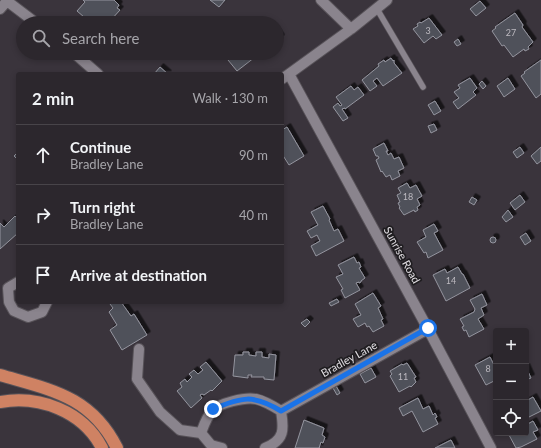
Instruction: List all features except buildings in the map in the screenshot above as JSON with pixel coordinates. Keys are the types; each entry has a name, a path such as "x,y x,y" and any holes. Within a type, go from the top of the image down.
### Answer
{"highway":[{"path":"0,375 46,388 78,402 102,423 117,448"},
{"path":"0,402 29,400 57,407 81,422 91,432 102,448"}],"street":[{"path":"321,0 351,29"},
{"path":"286,76 351,29 387,0"},
{"path":"0,9 7,1 27,16"},
{"path":"82,60 96,72"},
{"name":"Sunrise Road","path":"286,76 428,328 491,448"},
{"path":"0,295 16,283"},
{"path":"8,288 9,302 14,311 28,317 42,312 46,304"},
{"name":"Bradley Lane","path":"281,411 428,328"},
{"path":"139,349 137,379 160,412 180,430 201,433 211,445 222,448"},
{"path":"201,433 205,420 213,409 233,400 255,398 268,403 281,411 283,424 282,436 272,445 265,448"}],"lane":[{"path":"377,9 423,87"}],"route":[{"path":"213,409 233,400 255,398 268,403 281,411 428,328"}]}
